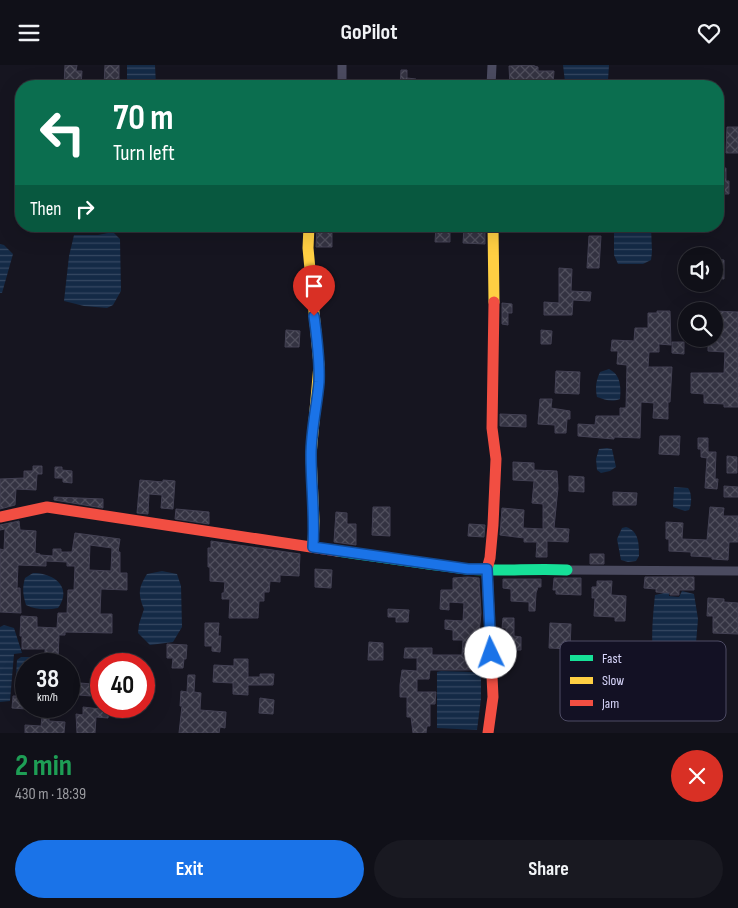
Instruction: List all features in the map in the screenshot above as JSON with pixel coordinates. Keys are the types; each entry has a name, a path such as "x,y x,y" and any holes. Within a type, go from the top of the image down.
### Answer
{"street":[{"path":"342,65 342,80"},
{"path":"492,65 492,80"},
{"path":"308,232 320,365 311,455 314,521 313,547"},
{"path":"488,733 493,697 487,569 493,525 496,459 492,428 493,232"},
{"path":"0,517 47,507 218,534 468,569 526,571 546,569 738,571"}],"water":[{"path":"127,65 155,65 156,80 127,80"},
{"path":"563,65 609,65 608,80 565,80"},
{"path":"113,232 120,239 121,291 113,305 107,308 84,306 64,301 69,256 74,235 98,235"},
{"path":"614,232 651,232 651,260 643,264 618,264 614,255"},
{"path":"0,244 4,245 13,254 2,293 0,293"},
{"path":"609,369 618,378 620,399 608,400 597,397 596,384 600,372"},
{"path":"599,449 612,449 616,467 601,473 597,470 596,459"},
{"path":"674,487 688,488 691,499 689,510 685,511 673,507"},
{"path":"626,527 636,535 639,556 636,561 628,562 621,560 617,539 622,528"},
{"path":"162,571 177,574 181,586 182,627 173,642 150,645 138,633 144,609 140,595 141,588 147,574"},
{"path":"33,573 48,576 59,583 63,594 58,608 42,609 26,605 23,592 24,582 25,578"},
{"path":"682,591 694,594 698,619 696,641 652,641 655,595 669,592 669,596 679,597"},
{"path":"4,625 14,628 22,653 14,654 10,701 0,702 0,627"},
{"path":"437,672 481,674 481,699 477,730 437,728"}],"building":[{"path":"65,65 77,65 76,71 82,71 81,80 64,80"},
{"path":"105,65 119,65 119,80 104,80"},
{"path":"534,65 538,67 538,71 554,71 553,80 510,80 509,66"},
{"path":"401,70 407,70 407,78 416,79 416,80 400,80"},
{"path":"727,127 738,127 738,153 726,153"},
{"path":"724,168 726,168 726,181 729,181 729,194 724,194"},
{"path":"317,232 332,232 332,247 316,247"},
{"path":"436,232 450,232 450,242 435,242"},
{"path":"464,232 485,232 485,244 463,243"},
{"path":"589,236 601,236 599,268 587,268"},
{"path":"723,260 724,260 723,279"},
{"path":"559,268 572,269 571,291 591,292 590,301 573,300 572,315 544,315 544,302 559,303"},
{"path":"502,303 512,304 512,313 508,313 508,325 502,324"},
{"path":"657,311 670,311 671,345 659,344 659,352 649,352 648,367 672,367 668,419 653,418 654,403 641,402 640,438 614,437 614,439 578,436 578,424 595,425 596,416 620,416 620,408 626,408 627,365 617,364 618,351 611,351 612,340 634,341 635,328 648,328 648,313 657,313"},
{"path":"723,311 738,312 738,407 724,407 724,404 704,403 704,394 691,393 691,373 724,373 725,352 708,351 708,347 723,347"},
{"path":"286,330 300,331 299,347 285,347"},
{"path":"541,330 552,331 551,344 541,344"},
{"path":"672,342 678,342 678,347 684,347 684,354 672,353"},
{"path":"556,371 580,372 579,394 555,393"},
{"path":"540,399 552,399 551,408 570,411 570,419 567,419 566,433 555,433 555,425 538,424"},
{"path":"500,414 526,415 526,427 500,426"},
{"path":"660,436 680,436 679,455 659,454"},
{"path":"698,438 708,438 708,452 716,452 715,479 718,479 717,489 705,488 707,458 701,457 701,449 698,449"},
{"path":"727,456 737,457 737,473 727,473"},
{"path":"513,462 534,463 534,470 557,471 558,488 554,528 569,529 568,542 547,541 547,557 536,557 537,542 524,542 524,538 500,535 502,508 524,510 523,528 543,529 543,504 532,503 534,481 513,480"},
{"path":"33,466 42,466 42,474 37,474 36,490 16,489 15,505 0,509 0,479 24,478 24,471 33,471"},
{"path":"55,467 62,467 62,470 72,471 72,483 63,482 63,478 55,478"},
{"path":"569,476 584,477 584,492 569,491"},
{"path":"140,480 175,481 173,509 161,508 162,495 149,494 148,514 137,513"},
{"path":"724,486 738,487 738,497 724,497"},
{"path":"613,492 637,493 636,505 613,505"},
{"path":"54,497 103,499 103,508 54,500"},
{"path":"373,507 390,507 390,536 372,535"},
{"path":"710,507 724,508 723,516 738,516 738,542 729,542 728,560 691,556 691,552 669,551 669,539 666,539 666,522 683,523 682,539 707,540"},
{"path":"176,509 209,512 209,524 175,519"},
{"path":"336,512 347,513 347,524 356,524 356,545 334,542"},
{"path":"19,521 20,530 36,531 35,553 53,556 53,549 61,549 61,552 72,552 75,533 120,539 118,552 120,552 120,573 127,573 127,590 101,589 100,614 112,614 112,633 65,632 65,635 59,635 58,653 45,653 45,649 22,649 22,636 20,636 21,616 37,617 37,627 57,628 58,613 67,613 68,590 74,590 75,566 67,566 67,562 46,561 46,566 18,565 17,588 20,588 21,613 0,612 0,549 4,550 5,529 0,530 0,525","holes":["90,545 112,548 111,571 89,570"]},
{"path":"469,524 485,525 484,537 468,536"},
{"path":"211,541 300,554 299,576 280,575 280,582 270,581 269,592 264,592 264,601 259,601 258,618 229,618 230,599 222,599 225,582 210,581 208,548 211,548"},
{"path":"590,554 604,554 604,564 590,564"},
{"path":"315,569 332,570 331,588 315,587"},
{"path":"645,577 694,577 694,590 679,590 679,595 656,592 656,589 644,588"},
{"path":"453,578 479,578 481,613 479,635 482,635 482,650 474,650 474,670 430,670 429,679 417,679 417,692 436,692 435,704 430,704 430,726 427,726 426,733 413,733 411,717 407,717 407,697 400,697 400,685 402,670 417,671 417,658 404,658 405,648 432,648 432,655 462,655 463,640 453,640 453,630 445,629 445,620 463,621 464,603 449,602 449,610 440,609 441,590 453,590"},
{"path":"554,578 581,578 581,595 556,594 556,590 553,590"},
{"path":"503,579 541,579 541,587 538,587 536,593 535,611 529,611 529,602 511,601 511,589 503,588"},
{"path":"597,581 612,581 611,595 626,596 625,621 615,621 615,617 594,616 595,598 592,598 592,587 597,587"},
{"path":"708,598 724,599 724,602 738,603 738,634 713,633 713,616 707,616"},
{"path":"388,609 409,610 408,622 396,622 396,617 388,617"},
{"path":"503,618 514,618 514,636 521,637 521,650 505,650 506,628 502,628"},
{"path":"205,623 219,623 218,636 221,636 220,652 212,651 212,646 205,646"},
{"path":"550,623 571,624 570,641 560,641 560,649 549,648"},
{"path":"369,642 383,643 383,660 368,660"},
{"path":"167,644 187,645 183,668 172,668 173,658 167,658"},
{"path":"234,659 248,659 248,677 260,677 260,674 274,674 273,685 248,685 248,695 233,694 233,683 213,682 214,665 234,666"},
{"path":"188,675 195,675 194,692 201,693 200,710 226,712 225,728 220,727 219,733 179,733 182,706 180,706 181,691 187,692"},
{"path":"80,683 90,684 90,696 80,695"},
{"path":"13,696 15,696 15,708 12,708"},
{"path":"260,698 274,700 273,714 259,713"},
{"path":"83,707 90,708 90,718 96,718 95,733 77,733 76,718 80,718 80,715 83,715"},
{"path":"42,718 49,718 49,721 65,722 64,733 25,733 25,725 41,726"}],"traffic: fast":[{"path":"337,551 467,569 567,570"}],"traffic: slow":[{"path":"309,232 308,248 319,365 311,455 314,521 313,547"},
{"path":"493,232 494,302"}],"traffic: jam":[{"path":"488,733 493,697 487,569 493,525 496,459 492,428 494,302"},
{"path":"0,517 47,507 337,551"}],"route":[{"path":"314,316 320,365 311,455 314,521 313,547 468,569 487,569 491,653"}]}
